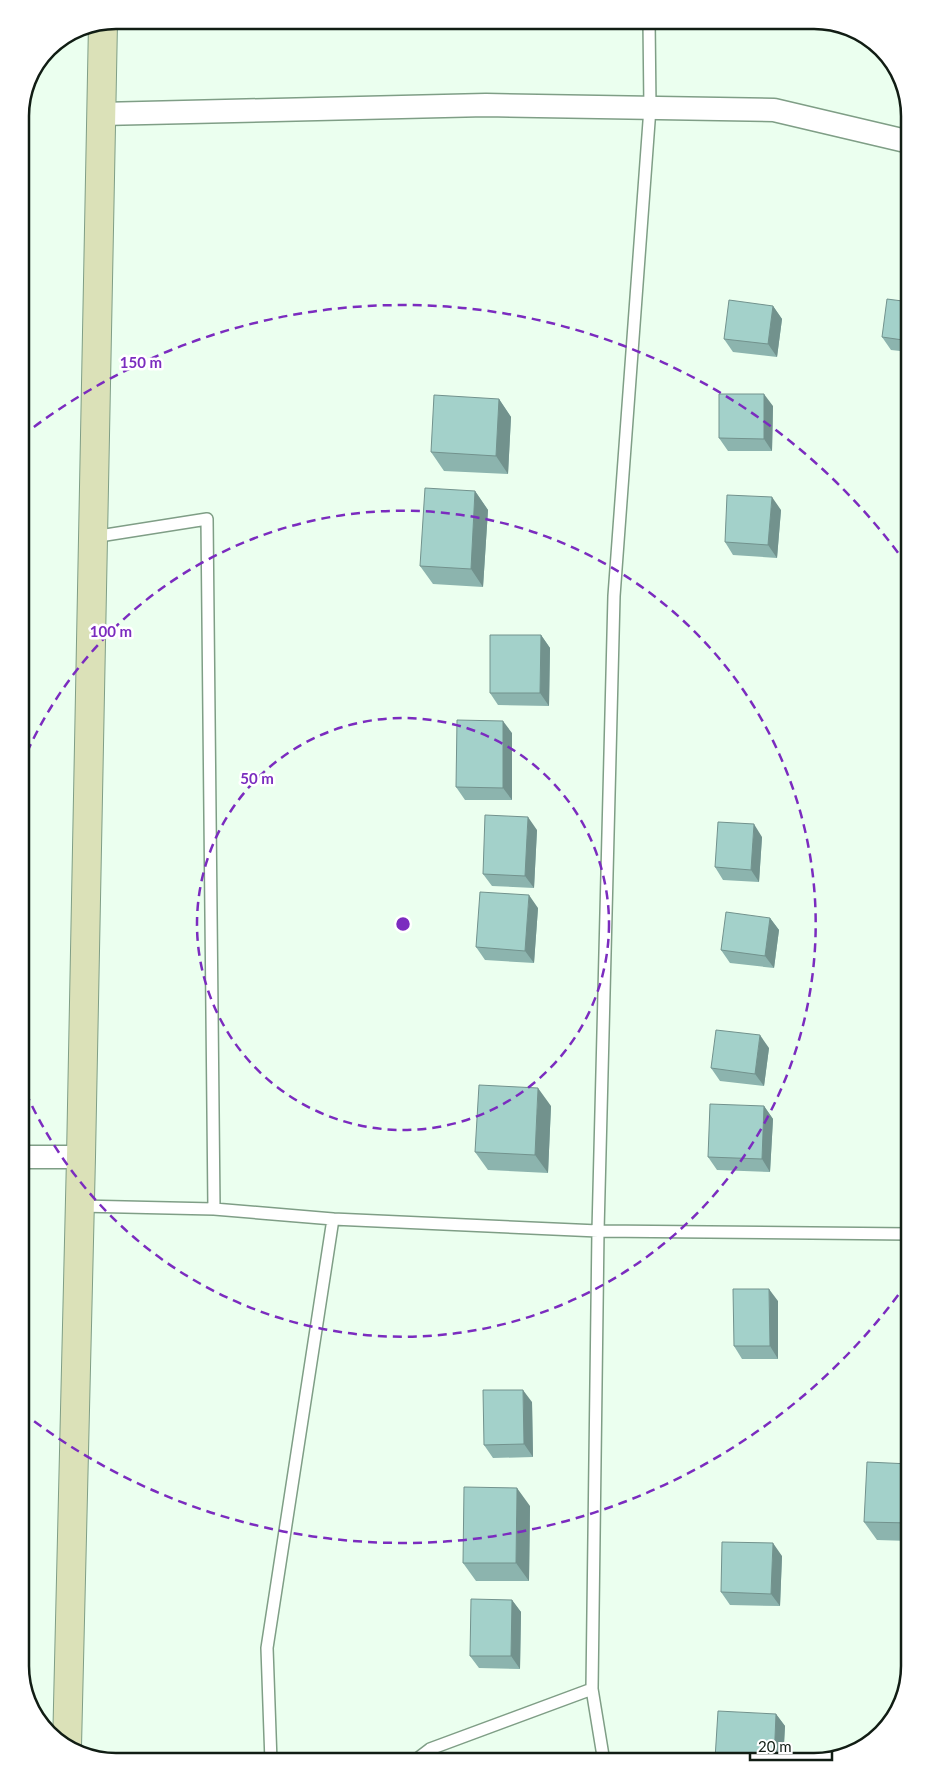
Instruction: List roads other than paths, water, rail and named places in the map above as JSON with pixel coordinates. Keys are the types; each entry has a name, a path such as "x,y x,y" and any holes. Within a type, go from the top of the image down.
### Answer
{"street":[{"path":"67,1738 80,1206 103,30"},
{"path":"101,114 486,105 774,110 901,140"},
{"path":"29,1157 81,1157"}],"lane":[{"path":"603,1753 592,1689 598,1231 614,596 650,108 648,29"},
{"path":"93,537 207,519 214,1209"},
{"path":"80,1206 214,1209 333,1219 598,1231 901,1234"},
{"path":"271,1753 266,1648 333,1219"},
{"path":"426,1753 592,1689"}]}
